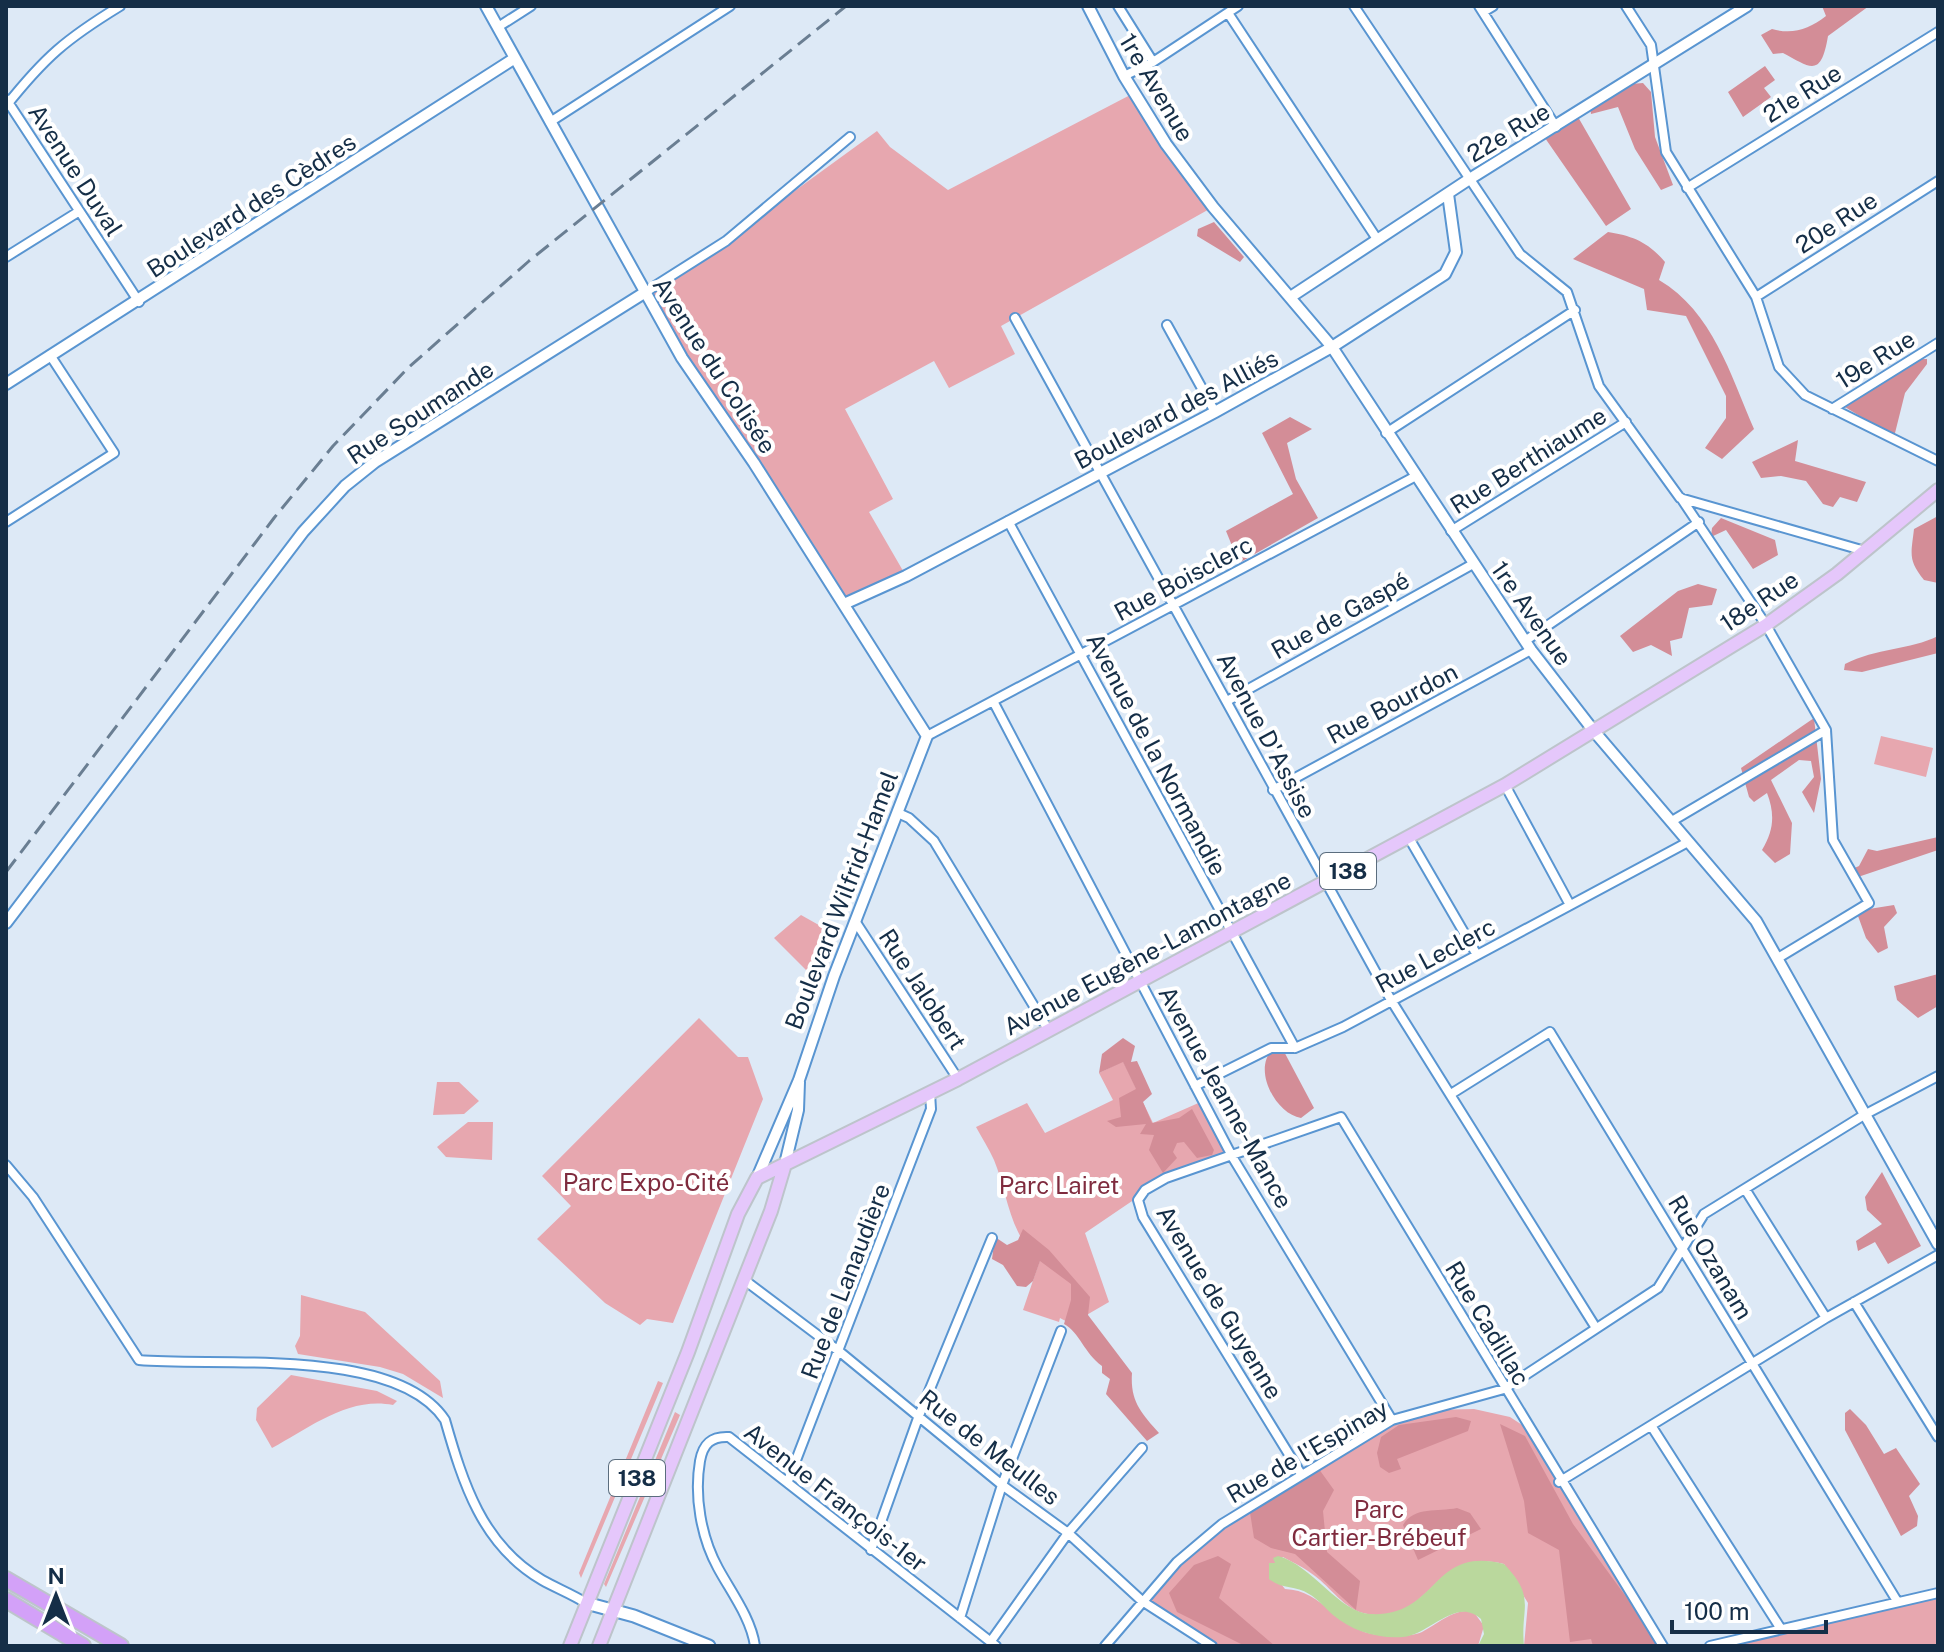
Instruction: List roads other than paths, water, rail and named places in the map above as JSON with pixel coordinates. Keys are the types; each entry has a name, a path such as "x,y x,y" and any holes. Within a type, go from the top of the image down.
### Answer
{"highway":[{"path":"6,1579 121,1646"},
{"path":"6,1600 83,1646"}],"main road":[{"name":"18e Rue","path":"1593,730 1766,625 1865,551 1938,490"},
{"name":"Avenue Eugène-Lamontagne","path":"757,1178 1049,1031 1505,785 1593,730"},
{"name":"Boulevard Wilfrid-Hamel","path":"599,1646 785,1164"},
{"name":"Boulevard Wilfrid-Hamel","path":"570,1646 688,1352 738,1214 757,1178"},
{"path":"586,1603 681,1633 709,1646"}],"street":[{"path":"7,103 67,38 120,6"},
{"name":"Avenue du Colisée","path":"486,6 682,358 927,736"},
{"path":"498,27 531,6"},
{"path":"550,122 730,6"},
{"name":"1re Avenue","path":"1088,6 1124,76 1189,177 1332,347 1528,646 1593,730 1756,921 1938,1244"},
{"name":"1re Avenue","path":"1118,6 1153,62"},
{"path":"1124,76 1153,62 1238,6"},
{"path":"1354,6 1520,254 1567,292 1599,386 1699,522 1766,625 1826,730 1833,840 1869,903 1778,958"},
{"path":"1493,6 1481,9 1556,127"},
{"path":"1626,6 1651,45 1666,152 1756,297 1779,367 1805,395 1938,461"},
{"name":"22e Rue","path":"1292,296 1468,180 1747,6"},
{"path":"1228,13 1377,239"},
{"name":"21e Rue","path":"1687,188 1938,32"},
{"name":"Boulevard des Cèdres","path":"6,384 139,302 515,58"},
{"name":"Avenue Duval","path":"7,103 139,302"},
{"name":"Rue Soumande","path":"6,923 310,523 345,486 375,462 726,241 850,137"},
{"name":"20e Rue","path":"1756,297 1938,181"},
{"name":"Boulevard des Alliés","path":"844,604 1215,412 1332,347 1445,274 1456,252 1448,194"},
{"path":"6,257 78,212"},
{"path":"1386,433 1575,310"},
{"name":"Avenue D'Assise","path":"1015,318 1391,1000 1596,1328"},
{"path":"1167,325 1215,412"},
{"name":"19e Rue","path":"1832,409 1938,343"},
{"path":"6,522 114,453 50,355"},
{"name":"Rue Berthiaume","path":"1451,531 1626,422"},
{"name":"Rue Boisclerc","path":"927,736 1416,476"},
{"path":"1680,498 1865,551"},
{"name":"Avenue de la Normandie","path":"1008,521 1295,1048"},
{"name":"Rue Bourdon","path":"1273,790 1528,646 1699,522"},
{"name":"Rue de Gaspé","path":"1227,701 1473,564"},
{"name":"Avenue Jeanne-Mance","path":"993,701 1233,1158 1392,1420"},
{"path":"1672,821 1826,730"},
{"name":"Boulevard Wilfrid-Hamel","path":"757,1178 799,1080 855,921 927,736"},
{"path":"1505,785 1570,905"},
{"path":"898,813 909,818 934,841 1049,1031"},
{"path":"1409,838 1477,955"},
{"name":"Rue Leclerc","path":"1195,1086 1271,1048 1295,1048 1688,842"},
{"name":"Rue Jalobert","path":"855,921 958,1079"},
{"name":"Rue Ozanam","path":"1451,1094 1550,1032 1897,1601"},
{"name":"Rue de l'Espinay","path":"1105,1646 1194,1546 1301,1474 1392,1420 1504,1389 1658,1288 1704,1214 1864,1115 1938,1076"},
{"name":"Boulevard Wilfrid-Hamel","path":"785,1164 798,1110 799,1080"},
{"name":"Rue de Lanaudière","path":"788,1481 931,1109 930,1093"},
{"name":"Rue Cadillac","path":"1233,1158 1341,1117 1559,1482 1663,1646"},
{"name":"Avenue de Guyenne","path":"1233,1158 1166,1178 1140,1195 1139,1208 1301,1474"},
{"path":"6,1165 33,1197 139,1360 310,1365 393,1382 439,1410 473,1508 498,1544 543,1580 586,1603"},
{"path":"1745,1189 1826,1318"},
{"path":"871,1550 918,1418 992,1238"},
{"path":"1559,1482 1826,1318 1938,1255"},
{"name":"Rue de Meulles","path":"743,1279 840,1352 1002,1485 1068,1533 1142,1601 1212,1646"},
{"path":"1854,1302 1938,1437"},
{"path":"960,1618 1002,1485 1061,1331"},
{"path":"1652,1427 1781,1629"},
{"name":"Avenue François-1er","path":"755,1646 750,1628 717,1567 701,1518 698,1471 702,1452 707,1442 729,1437 994,1644"},
{"path":"994,1644 1068,1533 1142,1448"},
{"path":"1710,1646 1938,1593"}],"railway":[{"path":"6,872 274,518 333,446 408,368 529,261 846,6"}],"park label":[{"name":"Parc Expo-Cité","path":"646,1182"},
{"name":"Parc Lairet","path":"1059,1185"},
{"name":"Parc Cartier-Brébeuf","path":"1379,1523"}]}
